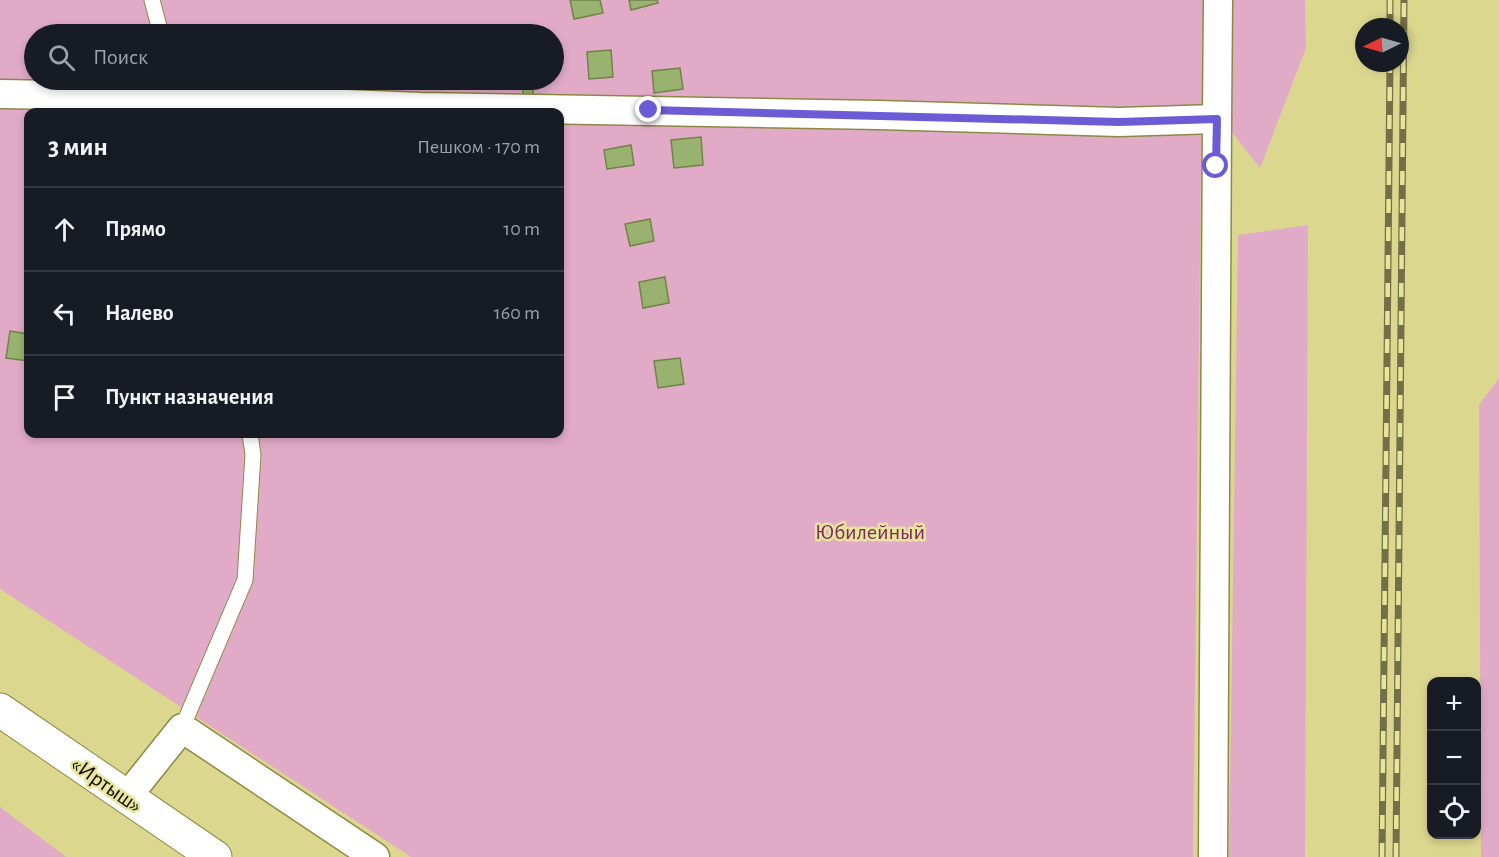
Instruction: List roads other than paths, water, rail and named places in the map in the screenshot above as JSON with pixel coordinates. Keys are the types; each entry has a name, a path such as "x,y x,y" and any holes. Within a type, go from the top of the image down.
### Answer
{"main road":[{"name":"«Иртыш»","path":"0,710 215,857"}],"street":[{"path":"1213,857 1218,0"},
{"path":"0,94 177,96 479,108"},
{"path":"564,109 1119,122 1217,119"},
{"path":"126,798 182,728 375,857"}],"lane":[{"path":"152,0 158,24"},
{"path":"182,728 245,580 253,454 251,438"}],"railway":[{"path":"1390,0 1390,18"},
{"path":"1396,857 1404,0"},
{"path":"1382,857 1390,72"}],"park label":[{"name":"Юбилейный","path":"870,531"}]}
